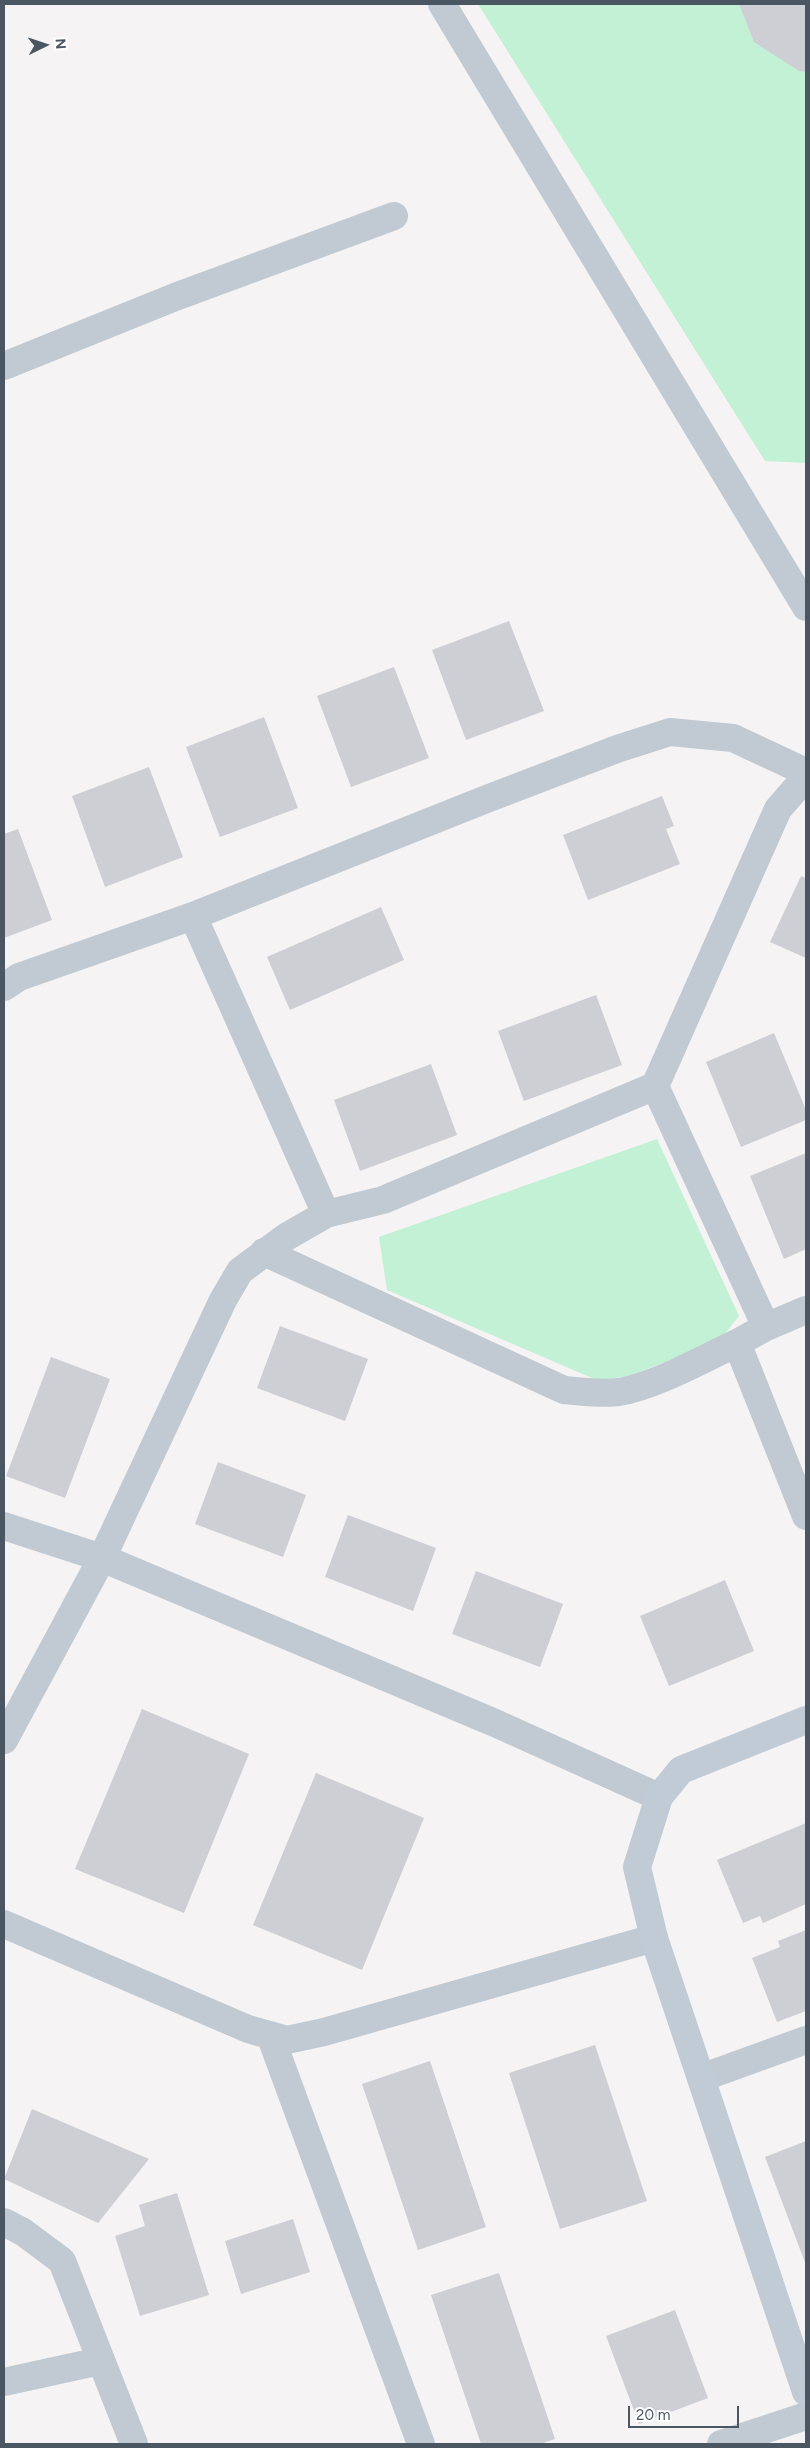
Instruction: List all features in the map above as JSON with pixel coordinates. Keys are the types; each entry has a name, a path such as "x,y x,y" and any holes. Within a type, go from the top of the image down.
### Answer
{"street":[{"path":"442,4 806,607"},
{"path":"4,366 175,297 394,216"},
{"path":"4,988 19,977 193,916 484,800 617,749 670,732 733,738 806,772"},
{"path":"4,1740 102,1558 223,1300 240,1271 264,1252 326,1214 383,1200 655,1086 778,809 806,777"},
{"path":"193,916 326,1214"},
{"path":"655,1086 766,1327"},
{"path":"264,1252 564,1390 591,1394 620,1392 648,1383 806,1310"},
{"path":"737,1343 806,1516"},
{"path":"4,1526 102,1558 495,1723 659,1798"},
{"path":"806,1720 681,1770 659,1798 637,1867 654,1938 806,2392"},
{"path":"4,1924 248,2029 287,2040 324,2032 654,1938"},
{"path":"270,2035 421,2444"},
{"path":"701,2078 806,2040"},
{"path":"4,2222 24,2232 62,2261 134,2444"},
{"path":"4,2382 100,2361"},
{"path":"721,2444 806,2416"}],"green space":[{"path":"478,4 806,4 806,463 765,461"},
{"path":"657,1139 739,1316 720,1340 632,1375 599,1381 387,1290 379,1237"}],"building":[{"path":"739,4 806,4 806,72 799,71 754,42"},
{"path":"509,621 544,711 466,740 432,650"},
{"path":"394,667 429,758 351,787 317,696"},
{"path":"264,717 298,808 220,837 186,747"},
{"path":"149,767 183,857 105,887 72,796"},
{"path":"662,796 674,826 666,829 680,864 588,900 563,835"},
{"path":"18,829 52,920 4,938 4,834"},
{"path":"801,876 806,878 806,958 770,942"},
{"path":"381,907 404,960 290,1010 267,957"},
{"path":"596,995 622,1065 524,1101 498,1031"},
{"path":"774,1033 806,1110 806,1120 741,1147 706,1062"},
{"path":"431,1064 457,1135 360,1171 334,1100"},
{"path":"806,1153 806,1249 784,1259 750,1176"},
{"path":"280,1326 368,1359 345,1421 257,1388"},
{"path":"51,1357 110,1379 65,1498 6,1476"},
{"path":"218,1462 306,1495 283,1557 195,1524"},
{"path":"348,1515 436,1548 413,1611 325,1577"},
{"path":"476,1571 563,1604 540,1667 452,1634"},
{"path":"725,1580 754,1651 669,1686 640,1616"},
{"path":"142,1709 249,1754 184,1913 75,1869"},
{"path":"316,1773 424,1818 362,1970 253,1925"},
{"path":"806,1823 806,1904 763,1923 760,1916 743,1923 717,1860"},
{"path":"806,1930 806,2011 777,2022 752,1958 780,1947 778,1941"},
{"path":"595,2045 647,2201 560,2229 509,2073"},
{"path":"430,2061 486,2227 418,2250 362,2084"},
{"path":"32,2109 149,2159 98,2223 4,2179"},
{"path":"806,2141 806,2265 765,2157"},
{"path":"177,2193 209,2295 140,2316 115,2236 145,2226 139,2205"},
{"path":"293,2219 310,2272 241,2294 225,2241"},
{"path":"499,2273 555,2439 540,2444 481,2444 431,2295"},
{"path":"675,2310 708,2398 639,2424 606,2336"}]}
